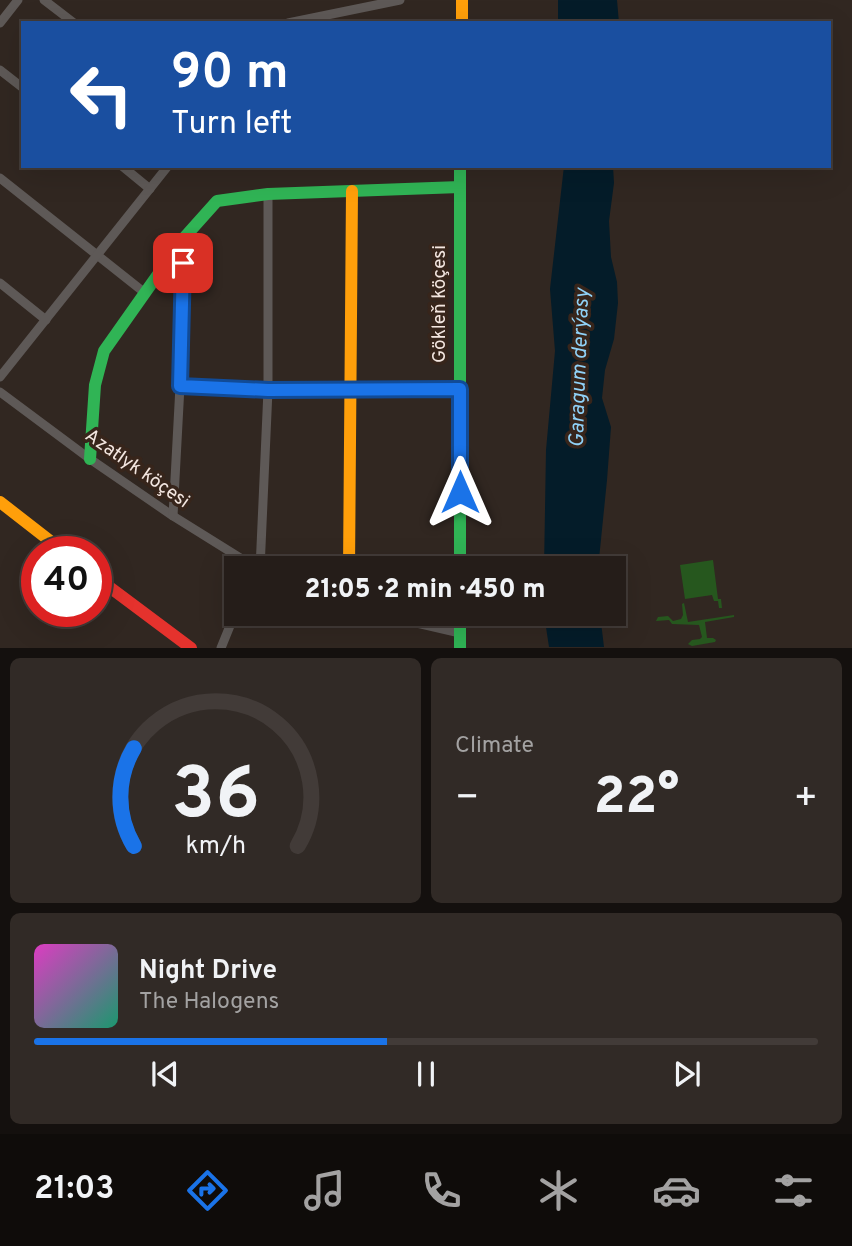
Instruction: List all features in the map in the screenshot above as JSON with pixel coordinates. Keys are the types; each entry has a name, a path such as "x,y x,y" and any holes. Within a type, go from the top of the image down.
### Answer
{"street":[{"path":"0,23 18,0"},
{"path":"44,0 71,21"},
{"path":"298,21 400,0"},
{"path":"462,0 462,21"},
{"path":"0,69 21,86"},
{"path":"124,168 150,189"},
{"path":"0,377 166,168"},
{"name":"Gökleň köçesi","path":"460,168 460,556"},
{"path":"0,178 145,293"},
{"path":"90,459 95,385 104,351 183,239 217,201 268,194 460,187"},
{"path":"349,556 352,191"},
{"path":"257,556 268,390 268,194"},
{"path":"173,516 180,386 183,239"},
{"path":"0,283 46,320"},
{"path":"180,386 268,390 460,389"},
{"name":"Azatlyk köçesi","path":"0,392 90,459 237,556"},
{"path":"0,502 44,536"},
{"path":"112,589 191,648"},
{"path":"221,648 230,626"},
{"path":"430,626 460,633"},
{"path":"460,626 460,648"}],"green space":[{"path":"713,560 718,599 721,599 722,608 719,608 718,601 714,601 712,595 685,599 680,565"},
{"path":"684,603 688,622 734,617 705,622 707,638 713,638 715,642 692,646 688,644 702,637 699,625 672,624 669,620 656,621 658,617 668,616 673,621 681,619"}],"water":[{"path":"558,0 617,0 619,21 558,21"},
{"name":"Garagum derýasy","path":"564,168 613,168 609,221 618,303 602,398 611,427 599,556 544,556 546,450 555,351 550,289"},
{"path":"546,626 601,626 604,647 549,647"}],"traffic: fast":[{"path":"460,168 460,556"},
{"path":"90,459 95,385 104,351 183,239 217,201 268,194 460,187"},
{"path":"460,626 460,648"}],"traffic: slow":[{"path":"462,0 462,21"},
{"path":"349,556 352,191"},
{"path":"0,502 44,536"}],"traffic: jam":[{"path":"112,589 191,648"}],"route":[{"path":"183,263 180,386 268,390 460,389 460,492"}]}
